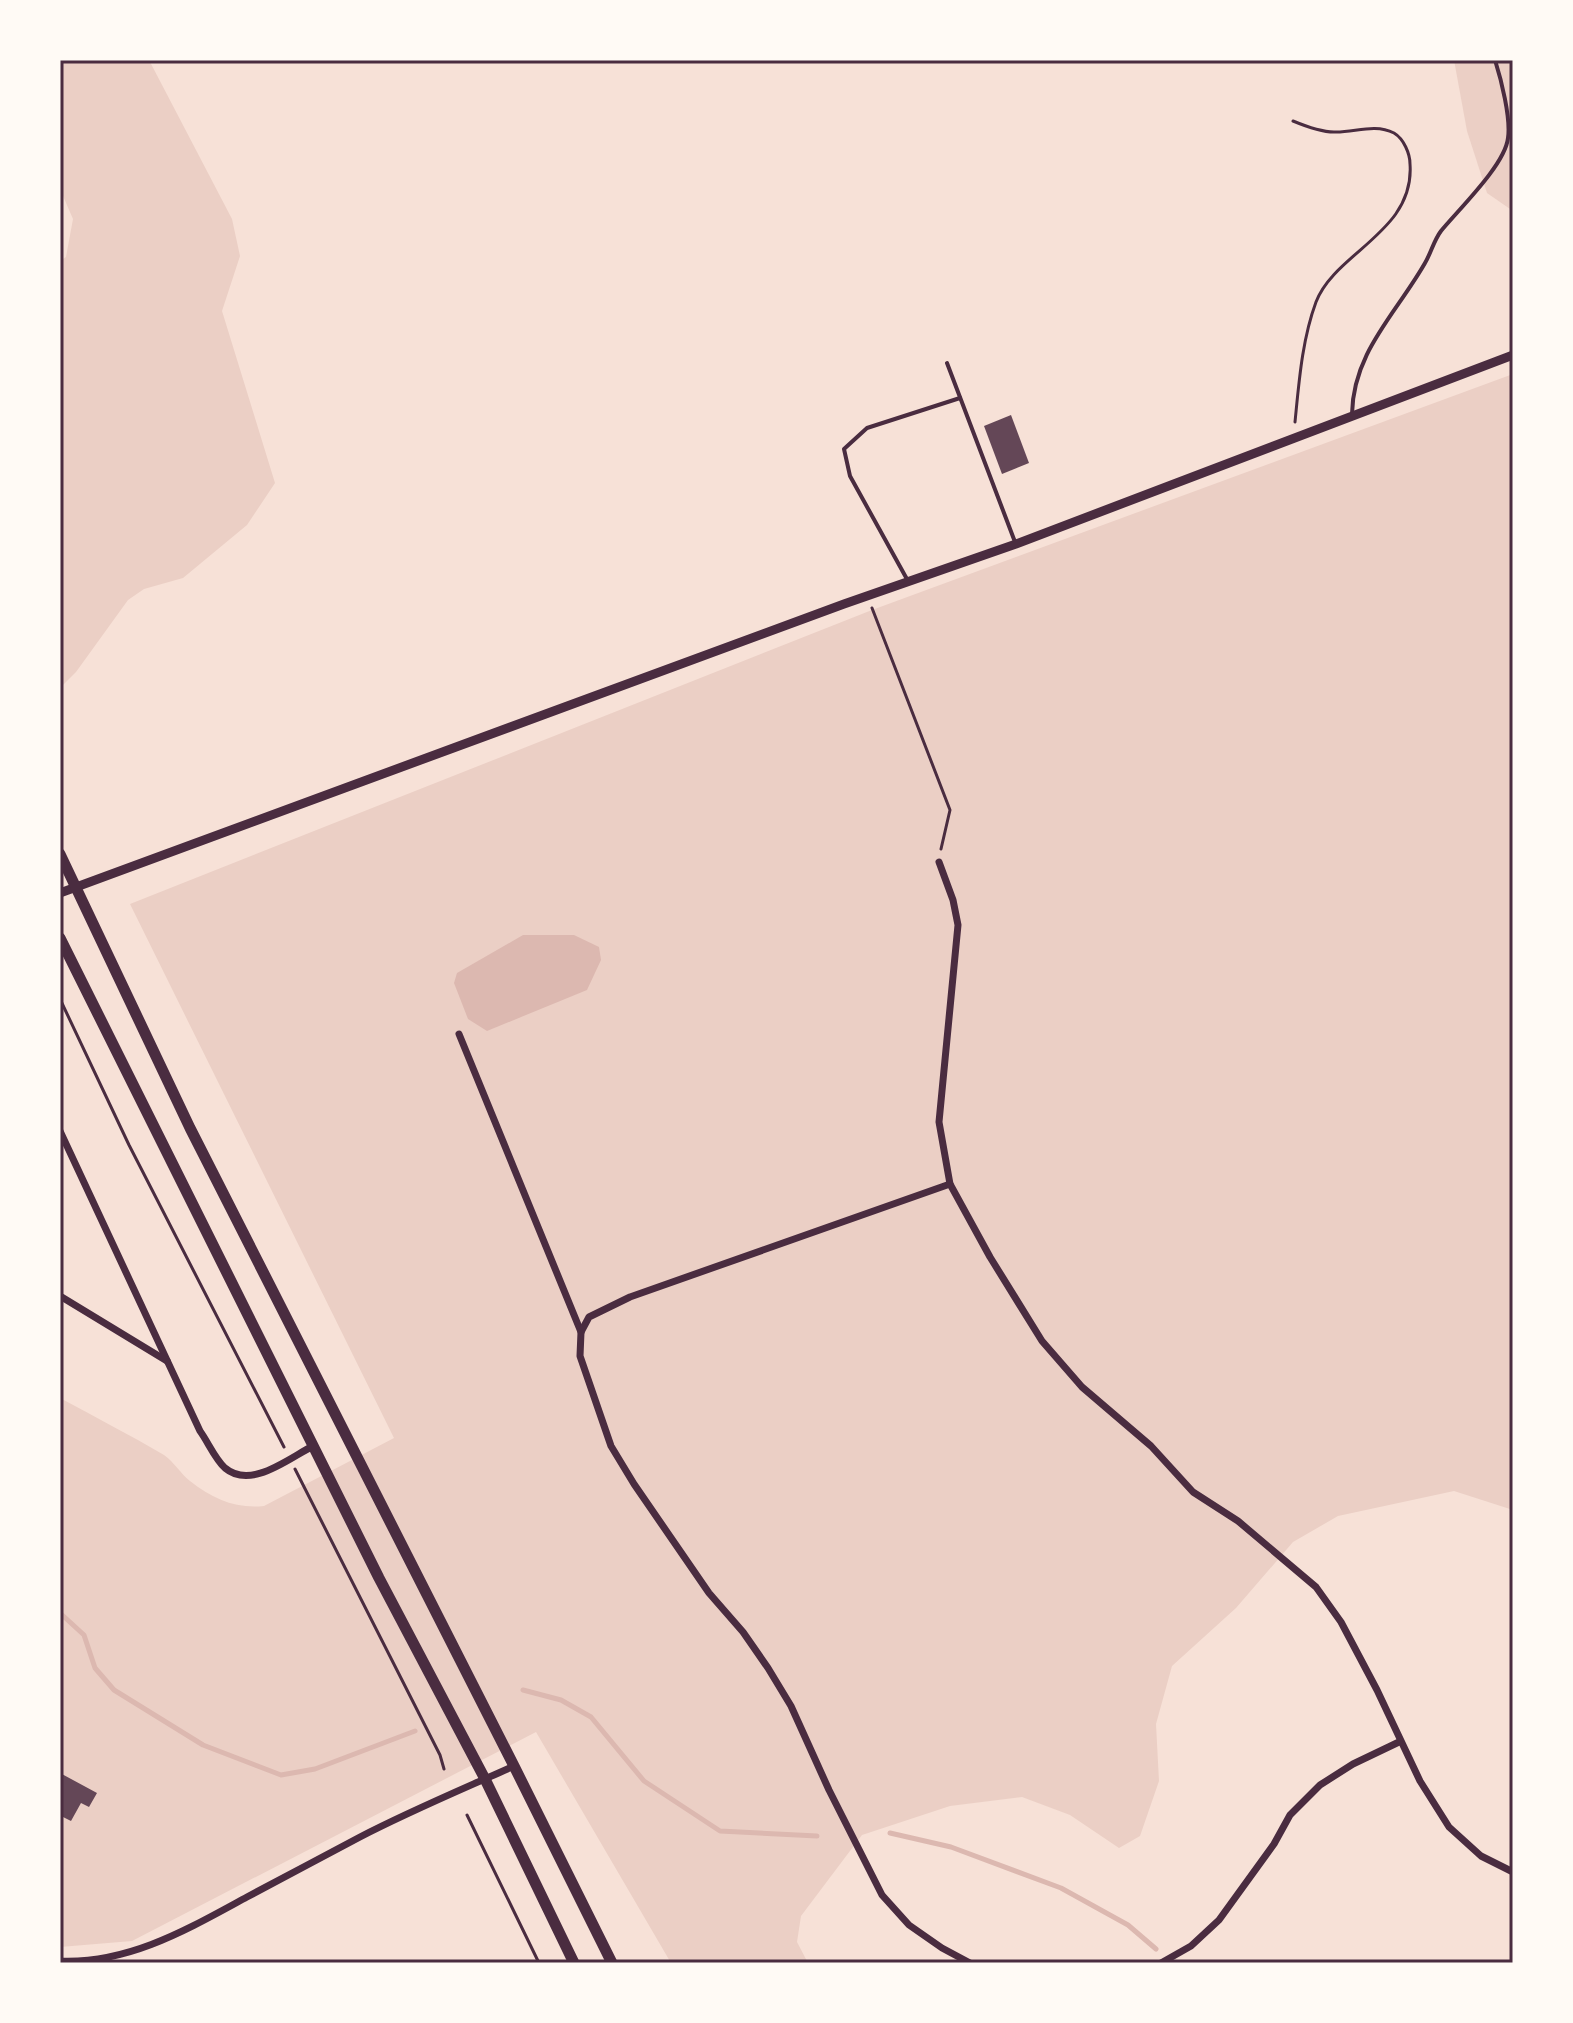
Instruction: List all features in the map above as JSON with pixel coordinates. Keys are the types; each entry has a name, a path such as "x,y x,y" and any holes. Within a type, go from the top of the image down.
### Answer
{"main road":[{"path":"60,854 190,1128 612,1963"},
{"path":"60,938 313,1446 485,1779 574,1963"}],"street":[{"path":"60,893 1016,544 1513,355"},
{"path":"939,862 953,900 958,925 939,1122 950,1184 990,1257 1042,1341 1082,1387 1151,1446 1193,1492 1238,1521 1316,1587 1341,1622 1399,1742 1449,1827 1481,1856 1513,1872"},
{"path":"459,1034 581,1332 580,1356 611,1446 709,1593 743,1632 791,1706 882,1895 909,1925 970,1963"},
{"path":"60,1131 200,1431 226,1468 244,1476 261,1474 313,1446"},
{"path":"581,1332 589,1317 630,1297 950,1184"},
{"path":"60,1296 167,1361"},
{"path":"1161,1963 1191,1946 1219,1920 1274,1844 1290,1815 1320,1785 1353,1764 1399,1742"},
{"path":"60,1961 81,1962 145,1948 180,1934 364,1835 514,1766"}],"lane":[{"path":"1352,416 1352,393 1365,352 1424,264 1439,234 1493,170 1508,139 1502,81 1495,60"},
{"path":"947,363 1016,544"},
{"path":"909,582 850,476 844,449 867,428 960,398"}],"path":[{"path":"1293,121 1333,133 1382,129 1398,135 1410,154 1411,178 1400,207 1385,228 1332,279 1317,299 1300,368 1293,438"},
{"path":"868,597 950,810 939,862"},
{"path":"60,999 129,1145 440,1755 444,1769"},
{"path":"467,1815 539,1963"}],"shaded area":[{"path":"60,60 149,60 232,219 240,256 222,311 275,483 247,525 183,578 144,589 128,600 76,672 60,688 60,261 66,257 73,219 60,189"},
{"path":"1454,60 1513,60 1513,211 1487,193 1467,131"},
{"path":"1513,374 1513,1510 1454,1491 1338,1516 1293,1542 1236,1608 1172,1666 1156,1724 1159,1781 1140,1836 1119,1848 1070,1815 1022,1797 950,1806 862,1835 801,1916 797,1942 808,1963 671,1963 536,1732 132,1941 60,1947 60,1398 164,1455 186,1478 207,1493 244,1506 264,1506 394,1438 130,904 872,610"},
{"path":"523,935 574,935 599,947 601,960 587,990 487,1031 468,1019 454,983 457,973"}],"building":[{"path":"1011,415 1029,463 1002,474 984,426"},
{"path":"60,1773 97,1793 89,1807 81,1803 71,1821 63,1817 60,1823"}],"waterway":[{"path":"60,1613 84,1635 95,1668 114,1690 203,1745 281,1775 315,1769 415,1731"},
{"path":"523,1690 561,1700 591,1717 644,1781 720,1831 817,1836"},
{"path":"890,1833 951,1847 1061,1888 1128,1925 1156,1949"}]}
